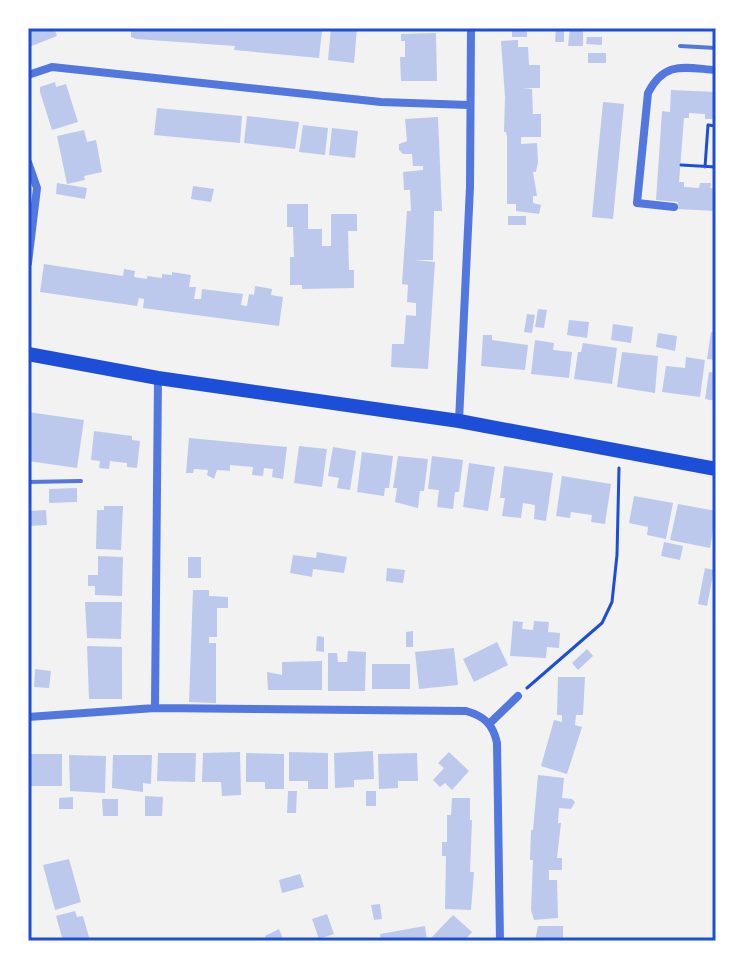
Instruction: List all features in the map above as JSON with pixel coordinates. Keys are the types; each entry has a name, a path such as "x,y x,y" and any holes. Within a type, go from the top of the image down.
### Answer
{"main road":[{"path":"28,354 158,378 459,421 716,469"}],"street":[{"path":"459,421 470,187 471,28"},
{"path":"28,75 52,67 381,102 469,105"},
{"path":"674,207 637,203 648,93 664,72 677,68 716,70"},
{"path":"28,162 37,188 28,263"},
{"path":"155,708 158,378"},
{"path":"489,724 518,696"},
{"path":"28,717 155,708 466,711 480,715 489,724 497,743 500,941"}],"lane":[{"path":"680,46 716,48"},
{"path":"28,482 81,481"}],"path":[{"path":"705,167 708,125 716,126"},
{"path":"681,165 716,167"},
{"path":"518,696 602,623 612,602 621,451"}],"building":[{"path":"28,28 54,28 57,36 29,47"},
{"path":"131,28 287,28 322,31 319,58 234,50 235,46 136,39 131,37"},
{"path":"331,28 357,28 354,63 328,60"},
{"path":"556,28 564,28 564,42 555,42"},
{"path":"570,28 583,29 583,46 568,46"},
{"path":"512,29 527,29 527,37 512,37"},
{"path":"436,33 437,81 401,81 400,57 405,57 405,41 401,41 401,34"},
{"path":"587,37 602,37 602,45 586,44"},
{"path":"518,40 518,47 528,47 529,65 540,65 540,88 522,88 532,89 533,114 541,114 541,137 521,137 521,144 537,143 538,162 536,172 533,172 537,196 533,196 533,203 541,205 539,214 516,211 516,204 507,204 507,137 504,132 501,41"},
{"path":"588,53 606,53 606,63 588,63"},
{"path":"55,82 56,87 66,84 78,122 52,130 40,87"},
{"path":"671,90 716,92 716,119 705,119 705,114 689,113 689,118 684,118 679,182 684,182 684,187 699,188 700,183 711,183 710,188 716,189 716,211 677,209 678,202 656,200 662,111 670,112"},
{"path":"603,102 624,104 613,219 592,217"},
{"path":"157,108 242,116 240,143 154,135"},
{"path":"247,116 299,122 295,149 244,143"},
{"path":"438,117 442,211 434,211 433,260 415,260 435,262 428,369 391,367 392,344 404,344 406,315 416,316 416,303 407,302 408,285 402,284 407,211 411,211 410,190 404,190 403,172 423,170 423,166 413,166 412,154 403,154 399,144 407,141 405,119"},
{"path":"303,125 328,128 325,155 299,152"},
{"path":"332,128 358,131 355,158 329,155"},
{"path":"84,130 87,142 96,140 102,172 67,184 57,136"},
{"path":"57,183 87,188 85,199 56,194"},
{"path":"193,186 214,189 211,202 191,199"},
{"path":"287,204 308,204 308,229 322,229 322,246 331,246 331,214 357,214 357,231 348,231 349,270 354,270 354,288 302,289 302,285 290,285 290,257 294,257 293,227 287,227"},
{"path":"508,216 526,216 526,225 508,225"},
{"path":"44,264 123,276 124,269 135,271 134,277 147,279 147,276 162,278 162,274 172,275 172,272 191,275 189,287 196,287 194,299 201,299 202,289 243,294 241,305 247,306 249,294 254,295 255,286 272,289 271,295 283,297 279,326 143,308 144,299 139,298 137,306 40,292"},
{"path":"538,309 547,310 544,328 535,327"},
{"path":"527,314 535,315 532,333 524,332"},
{"path":"569,320 589,322 587,338 567,335"},
{"path":"613,324 633,327 631,343 611,340"},
{"path":"711,332 716,333 716,360 707,359"},
{"path":"658,333 677,336 675,351 656,347"},
{"path":"483,335 492,335 492,340 528,345 525,370 481,366"},
{"path":"535,340 554,343 553,350 572,352 569,378 531,374"},
{"path":"583,343 617,348 612,384 574,379 578,352 581,352"},
{"path":"622,352 658,356 655,393 617,387"},
{"path":"686,357 705,360 700,397 662,392 666,366 685,368"},
{"path":"709,372 716,373 716,401 705,399"},
{"path":"28,412 84,420 77,468 28,461"},
{"path":"94,431 132,436 132,440 140,441 137,468 110,461 109,469 99,468 100,461 91,460"},
{"path":"189,438 287,447 283,479 272,477 273,469 264,468 263,476 252,475 253,467 230,465 230,471 217,470 214,479 207,475 208,470 194,469 193,473 186,473"},
{"path":"299,446 327,449 322,487 294,483"},
{"path":"333,447 356,451 350,490 337,488 339,478 328,476"},
{"path":"362,452 393,456 389,488 385,488 384,496 357,492"},
{"path":"398,456 428,459 424,491 420,491 418,508 395,502 397,488 393,488"},
{"path":"432,456 463,460 459,492 455,492 453,509 437,507 439,490 428,489"},
{"path":"469,463 495,467 488,511 463,507"},
{"path":"504,466 553,473 546,521 534,519 535,505 523,503 521,518 502,516 505,498 500,498"},
{"path":"562,476 611,484 605,524 591,522 592,515 571,512 570,518 556,516"},
{"path":"77,488 77,502 49,503 49,489"},
{"path":"634,496 673,503 666,539 647,535 648,527 629,523"},
{"path":"678,504 716,511 710,548 670,540"},
{"path":"104,506 123,506 121,550 96,549 97,510 104,510"},
{"path":"46,510 47,525 28,526 28,511"},
{"path":"664,542 683,546 680,560 661,556"},
{"path":"317,552 347,557 344,573 313,569 312,577 290,573 293,555 316,558"},
{"path":"98,556 123,557 122,596 95,595 95,586 88,586 88,575 98,575"},
{"path":"188,557 201,557 201,578 188,578"},
{"path":"387,568 405,570 403,583 386,581"},
{"path":"705,568 714,570 707,606 698,604"},
{"path":"193,590 209,590 209,596 228,597 228,608 217,608 217,637 209,637 209,643 216,643 216,703 189,702"},
{"path":"85,602 122,602 121,639 87,638"},
{"path":"513,621 523,622 522,629 533,630 534,621 549,622 548,632 560,633 559,648 547,647 546,658 510,656"},
{"path":"413,631 413,647 406,647 406,632"},
{"path":"317,636 324,637 324,652 316,651"},
{"path":"497,642 508,665 474,682 463,659"},
{"path":"87,646 122,647 122,699 89,699"},
{"path":"454,648 458,685 419,689 415,652"},
{"path":"587,649 593,656 578,670 572,663"},
{"path":"348,651 366,652 365,691 328,691 328,653 337,653 338,662 347,662"},
{"path":"322,661 322,690 268,690 267,672 282,675 282,662"},
{"path":"372,664 410,664 410,689 372,689"},
{"path":"35,669 51,671 49,688 34,687"},
{"path":"558,677 585,677 583,715 576,715 575,725 582,727 567,774 541,766 554,720 562,722 562,715 557,715"},
{"path":"373,751 374,779 354,780 354,787 335,788 334,753"},
{"path":"240,752 241,795 222,796 221,782 202,782 203,753"},
{"path":"289,752 328,753 328,789 308,789 308,781 289,781"},
{"path":"449,752 469,771 452,790 445,783 440,787 433,780 444,768 438,763"},
{"path":"158,753 196,753 195,782 157,781"},
{"path":"246,753 284,754 284,789 265,789 265,782 246,782"},
{"path":"417,753 418,781 398,781 398,788 379,789 378,754"},
{"path":"28,754 62,754 62,786 28,786"},
{"path":"69,755 106,756 105,793 70,791"},
{"path":"113,755 152,755 151,784 143,783 143,792 112,788"},
{"path":"538,775 564,778 562,798 575,802 571,809 559,808 558,823 561,823 557,858 562,858 562,870 549,870 549,880 557,880 558,918 534,920 531,910 533,860 530,860"},
{"path":"288,791 297,791 296,813 287,813"},
{"path":"366,791 376,791 376,806 366,806"},
{"path":"145,796 163,797 162,816 145,816"},
{"path":"73,797 73,809 59,809 59,798"},
{"path":"452,798 470,798 470,872 474,872 471,910 445,909 446,856 442,856 442,842 447,842 447,815 451,815"},
{"path":"102,799 118,799 118,816 103,816"},
{"path":"69,859 81,902 55,910 43,865"},
{"path":"300,874 304,887 282,893 279,880"},
{"path":"380,904 382,919 374,920 371,905"},
{"path":"75,911 77,917 83,916 90,941 63,941 56,916"},
{"path":"327,914 334,934 319,939 312,919"},
{"path":"453,915 472,932 464,941 432,941 430,939"},
{"path":"425,926 427,941 381,941 380,934"},
{"path":"538,926 563,926 563,941 535,941"},
{"path":"279,929 284,941 267,941 265,936"}]}
